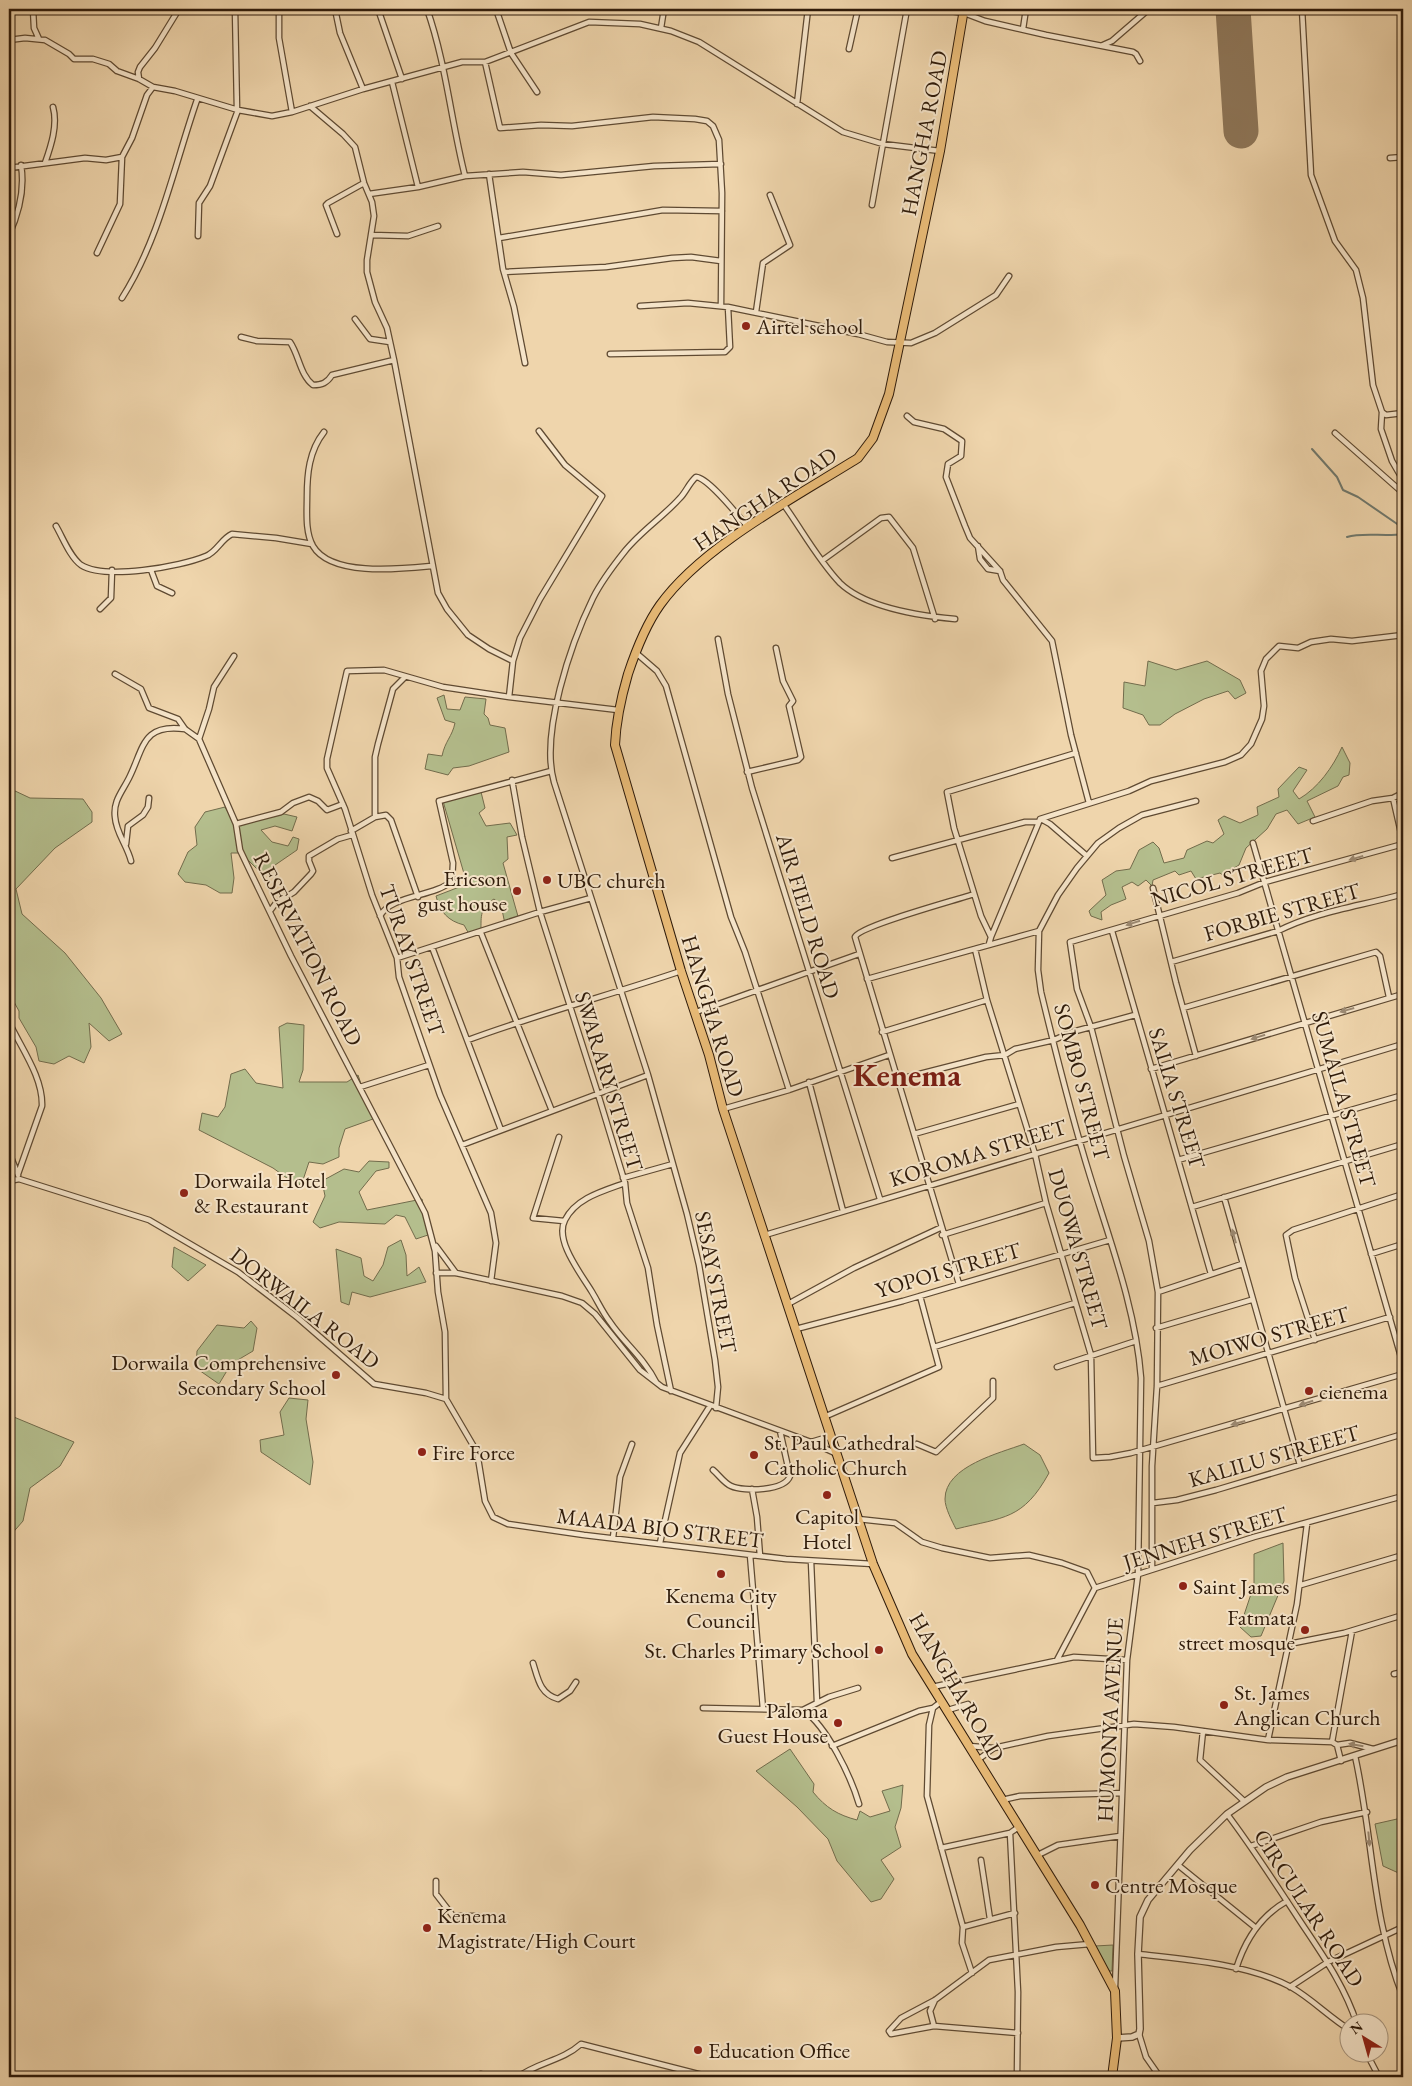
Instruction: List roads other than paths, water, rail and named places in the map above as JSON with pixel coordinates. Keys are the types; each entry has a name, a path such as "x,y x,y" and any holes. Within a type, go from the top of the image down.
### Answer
{"highway":[{"name":"HANGHA ROAD","path":"964,11 940,151 889,394 873,438 858,458 720,546 674,587 650,622 636,652 618,710 616,745 723,1109 873,1564 912,1654 931,1687 943,1700 1002,1800 1038,1855 1091,1944 1115,1992 1117,2038 1112,2077"}],"street":[{"path":"33,9 34,28 39,39"},
{"path":"139,79 140,67 155,48 179,9"},
{"path":"198,236 199,203 210,186 238,110 235,9"},
{"path":"279,9 278,38 292,112"},
{"path":"336,9 340,33 363,89"},
{"path":"378,9 402,79"},
{"path":"427,9 442,68 465,176"},
{"path":"496,9 511,53 537,92"},
{"path":"660,28 664,9"},
{"path":"797,104 808,9"},
{"path":"849,49 858,9"},
{"path":"872,205 907,9"},
{"path":"936,9 964,11 985,21 1103,45 1114,50 1133,52 1140,62"},
{"path":"1023,29 1026,9"},
{"path":"1103,45 1112,41 1149,9"},
{"path":"1302,9 1311,175 1335,241 1356,270 1363,298 1374,386 1382,412 1381,429 1392,461 1403,480"},
{"path":"9,40 39,39 69,54 74,59 109,64 117,71 139,79 153,87 175,91 197,100 265,116 292,112 363,89 462,62 485,62 589,22 640,24 660,28 699,42 763,80 797,104 843,132 883,144 940,151"},
{"path":"485,62 500,128 533,125 572,126 653,117 707,121 717,131 721,164 721,306"},
{"path":"392,82 418,187"},
{"path":"97,253 120,204 122,157 132,138 147,95 153,87"},
{"path":"122,298 140,265 156,227 197,100"},
{"path":"310,106 344,134 354,146 364,183 374,209 367,272 375,302 387,328 414,456 432,566 441,600 462,627 477,642 513,661"},
{"path":"45,163 51,148 55,115 53,107"},
{"path":"9,168 21,165 28,167 45,163 122,157"},
{"path":"1390,158 1403,157"},
{"path":"369,194 418,187 465,176 523,172 561,175 654,166 721,164"},
{"path":"9,235 19,208 23,181 21,165"},
{"path":"489,174 505,272 525,363"},
{"path":"337,234 326,206 328,203 364,183"},
{"path":"756,312 763,263 790,246 770,194"},
{"path":"499,238 663,210 722,210"},
{"path":"371,236 408,236 438,226"},
{"path":"505,272 606,267 690,257 721,261"},
{"path":"640,306 688,303 728,306 887,342 911,343 935,333 996,295 1009,276"},
{"path":"610,354 725,352 730,347 728,306"},
{"path":"355,319 370,339 390,342"},
{"path":"241,338 257,341 290,342 296,350 304,374 314,385 321,385 332,375 394,360"},
{"path":"1382,412 1386,415 1403,413"},
{"path":"907,416 914,422 944,429 962,441 961,456 948,464 946,477 965,526 978,546 1000,571 1003,580 1052,641 1089,803"},
{"path":"509,697 513,661 520,638 540,599 567,557 584,522 602,496 565,465 539,430"},
{"path":"324,432 313,451 308,466 307,517 312,544 323,557 344,565 396,570 432,566"},
{"path":"1335,433 1403,493"},
{"name":"SESAY STREET","path":"716,1408 717,1370 700,1273 673,1164 648,1075 551,771 551,748 557,702 574,642 602,583 626,550 679,499 696,477 702,479 748,527"},
{"path":"784,505 841,583 856,594 881,605 935,619 955,619"},
{"path":"823,560 881,518 888,517 913,548 935,619"},
{"path":"56,526 74,558 82,565 112,570 151,570 170,567 208,556 232,534 312,544"},
{"path":"978,546 980,559 988,570 1000,571"},
{"path":"100,609 111,598 112,570"},
{"path":"151,570 157,586 172,593"},
{"path":"892,858 958,839 1039,820 1116,796 1151,781 1225,762 1241,754 1251,744 1262,719 1264,706 1261,671 1273,650 1279,646 1298,648 1311,642 1331,639 1352,641 1403,635"},
{"name":"AIR FIELD ROAD","path":"718,639 728,694 748,772 880,1199"},
{"path":"748,772 798,760 801,757 789,706 793,702 783,681 776,648"},
{"path":"636,652 657,672 666,686 731,917 789,1090"},
{"path":"116,674 140,689 149,708 178,719 185,729 199,739 214,687 234,656"},
{"name":"TURAY STREET","path":"404,677 378,670 352,670 346,674 327,759 327,768 343,804 380,916 397,958 399,977 429,1065 446,1111 491,1213 496,1243 491,1281"},
{"path":"375,817 375,758 392,689 404,677 443,688 618,710"},
{"path":"131,861 126,844 117,829 114,807 117,796 130,775 140,748 150,735 159,729 185,729"},
{"name":"RESERVATION ROAD","path":"199,739 236,824 240,850 425,1213 434,1243"},
{"path":"990,944 990,937 974,894 947,802 948,791 1076,752"},
{"path":"380,916 389,905 418,897 449,884 454,876 438,802 512,780 551,771"},
{"name":"SWARARY STREET","path":"512,780 522,837 540,912 598,1094 624,1181 627,1203 648,1268 658,1333 671,1391"},
{"path":"1313,821 1372,801 1393,798 1403,793"},
{"path":"236,824 281,812 293,803 310,797 318,801 327,810 343,804"},
{"path":"126,844 128,826 142,815 148,807 148,798"},
{"path":"1393,798 1403,843"},
{"name":"SOMBO STREET","path":"1140,1450 1140,1378 1136,1341 1038,978 1039,931 1066,882 1098,843 1142,815 1196,801"},
{"path":"270,911 276,903 299,888 311,874 313,871 309,861 310,856 338,838 352,833 375,817 386,815 391,820 418,897"},
{"path":"1039,820 1050,824 1087,856"},
{"path":"990,937 1039,820"},
{"name":"SUMAILA STREET","path":"1253,843 1403,1364"},
{"name":"NICOL STREEET","path":"1091,1027 1077,989 1070,942 1238,893 1264,882 1403,843"},
{"path":"1153,888 1196,1056"},
{"path":"959,1284 942,1235 914,1134 854,937 857,932 974,894"},
{"name":"FORBIE STREET","path":"1171,962 1278,931 1291,924 1359,904 1403,894"},
{"path":"397,958 481,933 540,912 591,898"},
{"path":"867,979 1039,931"},
{"name":"SALIA STREET","path":"1112,931 1212,1274"},
{"path":"481,933 552,1111"},
{"path":"432,947 501,1130"},
{"name":"DUOWA STREET","path":"975,949 987,1000 1005,1055 1091,1355 1092,1456 1094,1458 1110,1457 1140,1450"},
{"path":"1183,1008 1376,952 1380,956 1389,997"},
{"path":"696,1012 860,954"},
{"path":"468,1040 516,1022 621,992 681,971"},
{"path":"1151,1069 1403,994"},
{"path":"882,1032 987,1000"},
{"path":"896,1080 1005,1055 1015,1049 1054,1040 1091,1027 1135,1015"},
{"path":"9,1022 32,1068 42,1100 42,1106 19,1176 9,1182"},
{"path":"1091,1027 1149,1241 1158,1292 1156,1328 1157,1386 1153,1446 1152,1569"},
{"name":"KOROMA STREET","path":"765,1235 1080,1139 1403,1044"},
{"path":"723,1109 789,1090 889,1055"},
{"path":"360,1087 429,1065"},
{"path":"462,1145 648,1075"},
{"path":"809,1082 843,1211"},
{"path":"1178,1160 1403,1095"},
{"path":"914,1134 1019,1104"},
{"path":"559,1137 533,1218 564,1221"},
{"path":"1192,1207 1403,1144"},
{"path":"9,1152 19,1176"},
{"path":"657,1383 650,1370 613,1326 566,1246 562,1228 564,1221 577,1205 585,1200 624,1181 673,1164"},
{"name":"DORWAILA ROAD","path":"19,1176 156,1224 238,1272 298,1318 374,1384 446,1399"},
{"path":"1315,1340 1295,1278 1286,1235 1293,1230 1403,1194"},
{"path":"1224,1197 1251,1300 1300,1465"},
{"path":"942,1235 1046,1203"},
{"path":"788,1304 854,1268 940,1228"},
{"name":"YOPOI STREET","path":"796,1329 920,1296 1110,1240"},
{"path":"434,1243 456,1273"},
{"path":"434,1243 436,1273 446,1338 446,1399"},
{"path":"1371,1254 1403,1244"},
{"path":"1158,1292 1242,1264"},
{"path":"436,1273 456,1273 569,1297 582,1303 595,1314 640,1370 657,1383 671,1391 811,1442 837,1454"},
{"path":"824,1417 938,1368 940,1365 920,1296"},
{"path":"1156,1328 1251,1300"},
{"path":"934,1347 1075,1304"},
{"path":"595,1314 602,1308"},
{"name":"MOIWO STREET","path":"1157,1386 1390,1317"},
{"path":"1058,1367 1136,1341"},
{"path":"1140,1450 1285,1410 1403,1374"},
{"path":"917,1444 936,1452 993,1398 993,1381"},
{"name":"MAADA BIO STREET","path":"446,1399 472,1441 482,1472 488,1510 500,1521 530,1528 750,1555 811,1561 873,1564"},
{"path":"660,1543 680,1453 710,1406"},
{"path":"713,1470 733,1487 752,1489 772,1487 786,1482 790,1478 780,1431"},
{"name":"KALILU STREEET","path":"1153,1503 1204,1494 1403,1434"},
{"path":"811,1442 831,1436"},
{"path":"613,1538 620,1478 626,1454 632,1444"},
{"name":"HUMONYA AVENUE","path":"1115,1992 1127,1660 1138,1575 1140,1450"},
{"path":"752,1489 757,1517 760,1556"},
{"name":"JENNEH STREET","path":"1095,1588 1254,1537 1307,1524 1403,1496"},
{"path":"858,1519 895,1523 922,1542 970,1554 1003,1559 1029,1556 1062,1563 1087,1572 1095,1588 1057,1660"},
{"path":"1268,1740 1301,1585 1307,1524"},
{"path":"750,1555 763,1709"},
{"path":"1301,1585 1403,1555"},
{"path":"811,1561 817,1702"},
{"path":"1289,1644 1352,1631 1403,1615"},
{"path":"1332,1742 1352,1631"},
{"path":"931,1687 1057,1660 1098,1657 1127,1660"},
{"path":"533,1663 542,1690 548,1696 558,1700 570,1691 576,1682"},
{"path":"1394,1674 1403,1672"},
{"path":"703,1708 803,1710 817,1702 858,1688"},
{"path":"832,1746 919,1711 933,1708 943,1700"},
{"path":"948,1710 968,1704"},
{"path":"933,1708 928,1739 927,1796 963,1927 962,1943 972,1973"},
{"path":"803,1710 832,1746 850,1778 859,1804"},
{"path":"969,1746 994,1748 1048,1736 1146,1724 1268,1740 1332,1742 1337,1745 1350,1743 1374,1750"},
{"path":"1203,1731 1200,1760 1244,1801"},
{"path":"1160,2077 1149,2063 1139,2034 1138,1954 1143,1907 1201,1838 1226,1814 1244,1801 1287,1777 1403,1740"},
{"path":"1337,1745 1341,1761"},
{"path":"978,1759 994,1748"},
{"path":"1355,1756 1367,1812 1370,1854 1384,1937 1403,1997"},
{"path":"1002,1800 1020,1796 1121,1794"},
{"path":"1251,1846 1321,1822 1367,1812"},
{"name":"CIRCULAR ROAD","path":"1226,1814 1251,1846 1328,1962 1348,1998 1354,2014"},
{"path":"941,1848 1010,1833 1020,1826"},
{"path":"1010,1833 1017,1954 1018,2033 1016,2077"},
{"path":"1038,1855 1058,1845 1120,1836"},
{"path":"981,1860 990,1919"},
{"path":"1178,1865 1256,1928"},
{"path":"436,1881 436,1894 453,1916 478,1916"},
{"path":"1236,1969 1244,1946 1256,1928 1270,1912 1287,1901"},
{"path":"963,1927 1015,1913"},
{"path":"1290,1987 1328,1962 1403,1927"},
{"path":"1018,2033 934,2026 890,2033 892,2025 919,2007 934,2000 988,1960 1091,1944"},
{"path":"1138,1954 1236,1969 1290,1987 1340,2023"},
{"path":"934,2000 930,2011 934,2026"},
{"path":"1117,2038 1132,2037 1139,2034"},
{"path":"518,2077 542,2064 570,2055 581,2044 710,2077"},
{"path":"1372,2064 1378,2077"},
{"path":"475,2077 481,2074 491,2077"}],"waterway":[{"path":"1312,449 1337,477 1343,490 1358,497 1403,528"},
{"path":"1347,537 1403,534"}],"place":[{"name":"Airtel school","path":"746,326"},
{"name":"UBC church","path":"547,880"},
{"name":"Ericson gust house","path":"517,891"},
{"name":"Dorwaila Hotel & Restaurant","path":"184,1193"},
{"name":"Dorwaila Comprehensive Secondary School","path":"336,1375"},
{"name":"cienema","path":"1309,1391"},
{"name":"Fire Force","path":"422,1452"},
{"name":"St. Paul Cathedral Catholic Church","path":"754,1455"},
{"name":"Capitol Hotel","path":"827,1495"},
{"name":"Kenema City Council","path":"721,1574"},
{"name":"Saint James","path":"1183,1586"},
{"name":"Fatmata street mosque","path":"1305,1630"},
{"name":"St. Charles Primary School","path":"879,1650"},
{"name":"St. James Anglican Church","path":"1224,1705"},
{"name":"Paloma Guest House","path":"838,1723"},
{"name":"Centre Mosque","path":"1095,1885"},
{"name":"Kenema Magistrate/High Court","path":"427,1928"},
{"name":"Education Office","path":"698,2050"}],"district":[{"name":"Kenema","path":"907,1075"}]}
